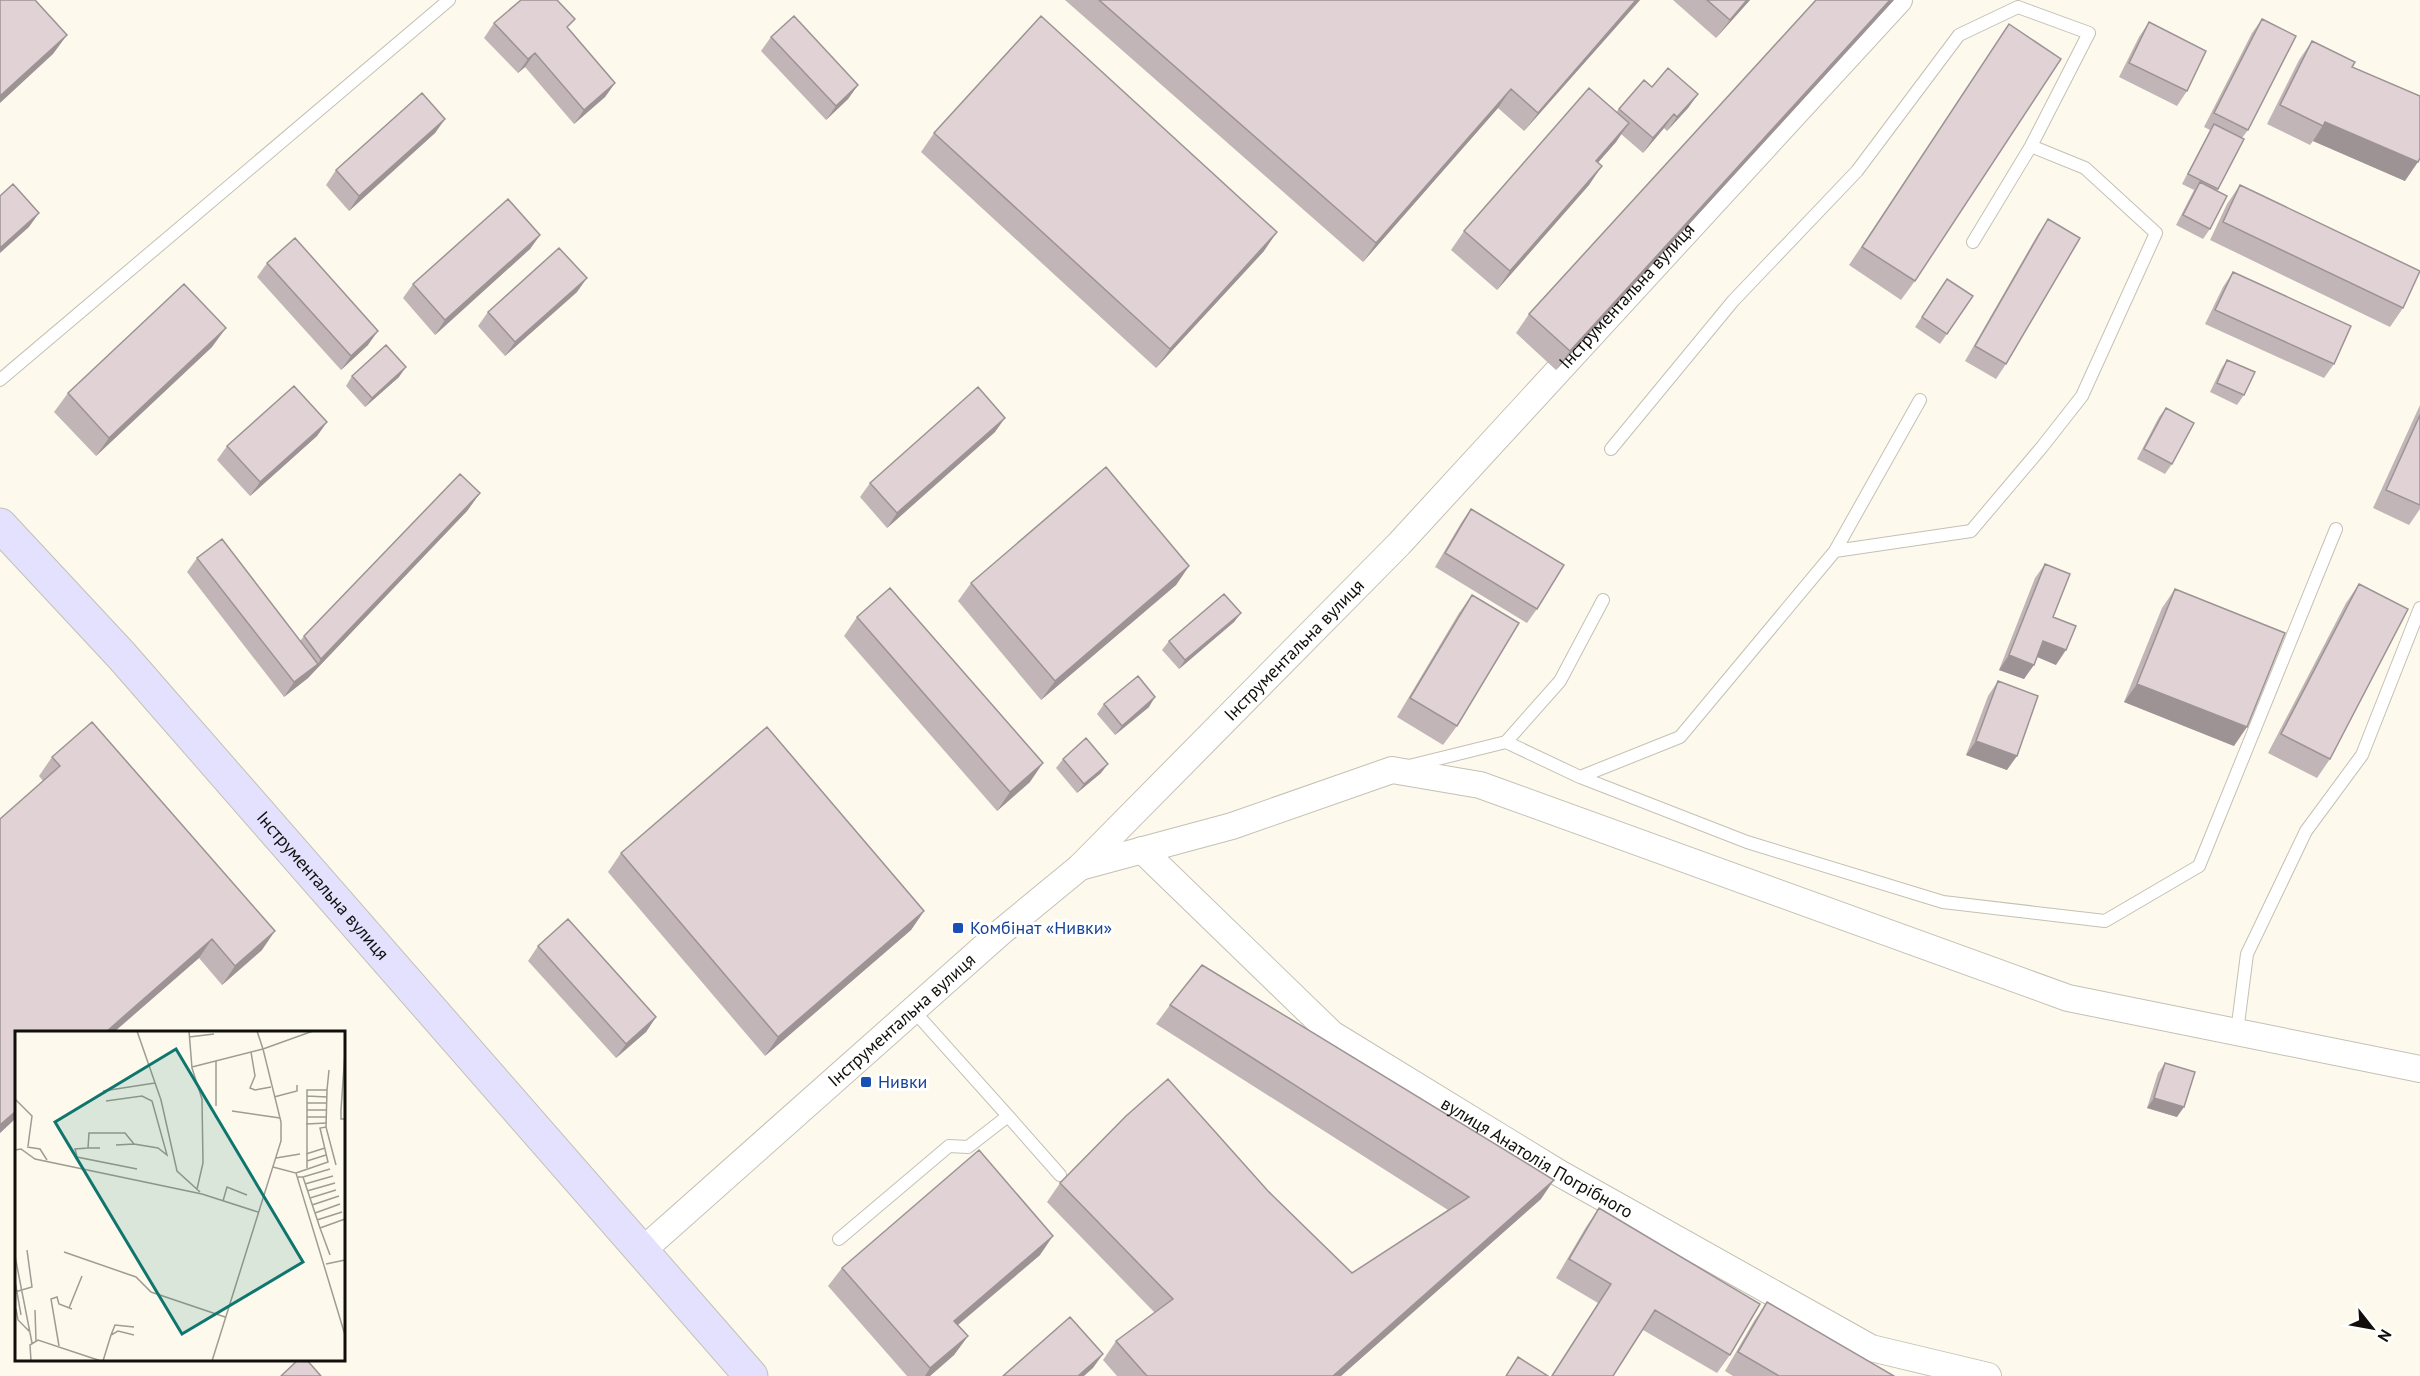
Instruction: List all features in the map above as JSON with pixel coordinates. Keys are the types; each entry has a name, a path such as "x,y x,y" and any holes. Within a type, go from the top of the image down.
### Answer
{"street":[{"name":"Інструментальна вулиця","path":"643,1250 1001,932 1080,867 1399,543 1899,0"},
{"name":"Інструментальна вулиця","path":"0,525 122,656 751,1376"},
{"path":"1080,867 1232,826 1392,770 1480,785 2068,998 2420,1069"},
{"name":"вулиця Анатолія Погрібного","path":"1142,850 1332,1034 1559,1173 1870,1348 1988,1376"}],"lane":[{"path":"0,380 449,0"},
{"path":"1611,449 1733,301 1857,171 1959,35 2018,7 2089,33 2031,146 1973,242"},
{"path":"1835,551 1971,531 2082,396 2156,232 2085,168 2031,146"},
{"path":"1580,777 1680,737 1835,551 1920,400"},
{"path":"1506,742 1580,777 1747,842 1943,902 2104,921 2199,866 2336,529"},
{"path":"1392,770 1506,742 1560,681 1603,600"},
{"path":"2237,1032 2247,954 2306,831 2362,755 2420,608"},
{"path":"913,1010 1060,1175"},
{"path":"839,1239 949,1146 968,1147 1008,1116"}],"building":[{"path":"0,0 35,0 67,35 0,96"},
{"path":"521,0 557,0 575,19 567,27 615,83 584,110 535,53 528,59 494,23"},
{"path":"1099,0 1636,0 1538,113 1511,89 1376,243"},
{"path":"1707,0 1747,0 1730,20"},
{"path":"1816,0 1890,0 1570,351 1529,314"},
{"path":"794,16 858,85 836,106 771,37"},
{"path":"1041,16 1277,232 1170,349 934,133"},
{"path":"2262,19 2296,36 2248,130 2214,113"},
{"path":"2149,22 2206,51 2187,91 2129,63"},
{"path":"2009,24 2061,59 1915,281 1862,247"},
{"path":"2312,41 2355,62 2352,67 2420,96 2420,158 2418,162 2325,122 2323,126 2280,105"},
{"path":"1668,68 1698,94 1677,117 1674,114 1653,138 1619,109 1644,80 1652,87"},
{"path":"1589,88 1629,123 1596,161 1602,166 1510,271 1464,231"},
{"path":"422,93 445,119 359,196 336,170"},
{"path":"2214,124 2244,139 2218,189 2188,174"},
{"path":"2200,182 2227,196 2210,229 2183,215"},
{"path":"13,184 39,213 0,248 0,196"},
{"path":"2240,185 2420,271 2403,308 2223,222"},
{"path":"508,199 540,235 445,320 413,284"},
{"path":"2048,219 2080,238 2006,364 1975,346"},
{"path":"295,238 378,331 351,356 267,263"},
{"path":"559,248 587,278 515,342 488,312"},
{"path":"2233,272 2351,326 2334,364 2215,310"},
{"path":"1947,279 1973,296 1947,334 1922,317"},
{"path":"184,284 226,328 109,438 68,393"},
{"path":"386,345 406,367 372,398 352,376"},
{"path":"2227,360 2255,372 2244,395 2217,383"},
{"path":"294,386 327,422 260,482 227,446"},
{"path":"978,387 1005,418 897,513 870,483"},
{"path":"2166,408 2194,423 2172,464 2144,449"},
{"path":"2420,415 2420,505 2386,490"},
{"path":"1106,467 1189,566 1055,681 971,583"},
{"path":"460,474 480,493 321,659 304,636"},
{"path":"1471,509 1564,565 1537,609 1445,553"},
{"path":"222,539 318,664 294,682 197,558"},
{"path":"2045,564 2070,574 2053,617 2076,626 2066,650 2043,641 2034,665 2009,655"},
{"path":"2359,584 2408,609 2330,759 2281,734"},
{"path":"890,588 1043,763 1010,792 857,617"},
{"path":"2175,589 2285,633 2247,727 2137,684"},
{"path":"1224,594 1241,613 1185,660 1169,641"},
{"path":"1472,595 1519,623 1457,726 1410,698"},
{"path":"1138,676 1155,697 1122,726 1104,704"},
{"path":"1998,681 2038,696 2017,756 1976,741"},
{"path":"92,722 275,931 235,966 212,939 107,1031 15,1031 15,1112 0,1125 0,819 60,766 52,757"},
{"path":"767,727 924,911 778,1037 621,853"},
{"path":"1086,738 1108,764 1084,784 1063,759"},
{"path":"568,919 656,1017 626,1044 538,946"},
{"path":"1202,965 1554,1180 1333,1376 1147,1376 1116,1341 1173,1299 1060,1183 1126,1116 1168,1079 1268,1191 1352,1273 1469,1197 1170,1005"},
{"path":"2165,1063 2195,1072 2184,1107 2154,1098"},
{"path":"979,1150 1053,1236 954,1321 968,1336 930,1368 842,1268"},
{"path":"1599,1208 1760,1304 1730,1355 1655,1310 1613,1376 1552,1376 1611,1284 1569,1259"},
{"path":"1767,1302 1894,1376 1779,1376 1738,1352"},
{"path":"1070,1317 1103,1354 1078,1376 1003,1376"},
{"path":"1518,1357 1548,1376 1506,1376"},
{"path":"297,1361 308,1361 321,1376 281,1376"}],"place":[{"name":"Комбінат «Нивки»","path":"958,928"},
{"name":"Нивки","path":"866,1082"}]}
